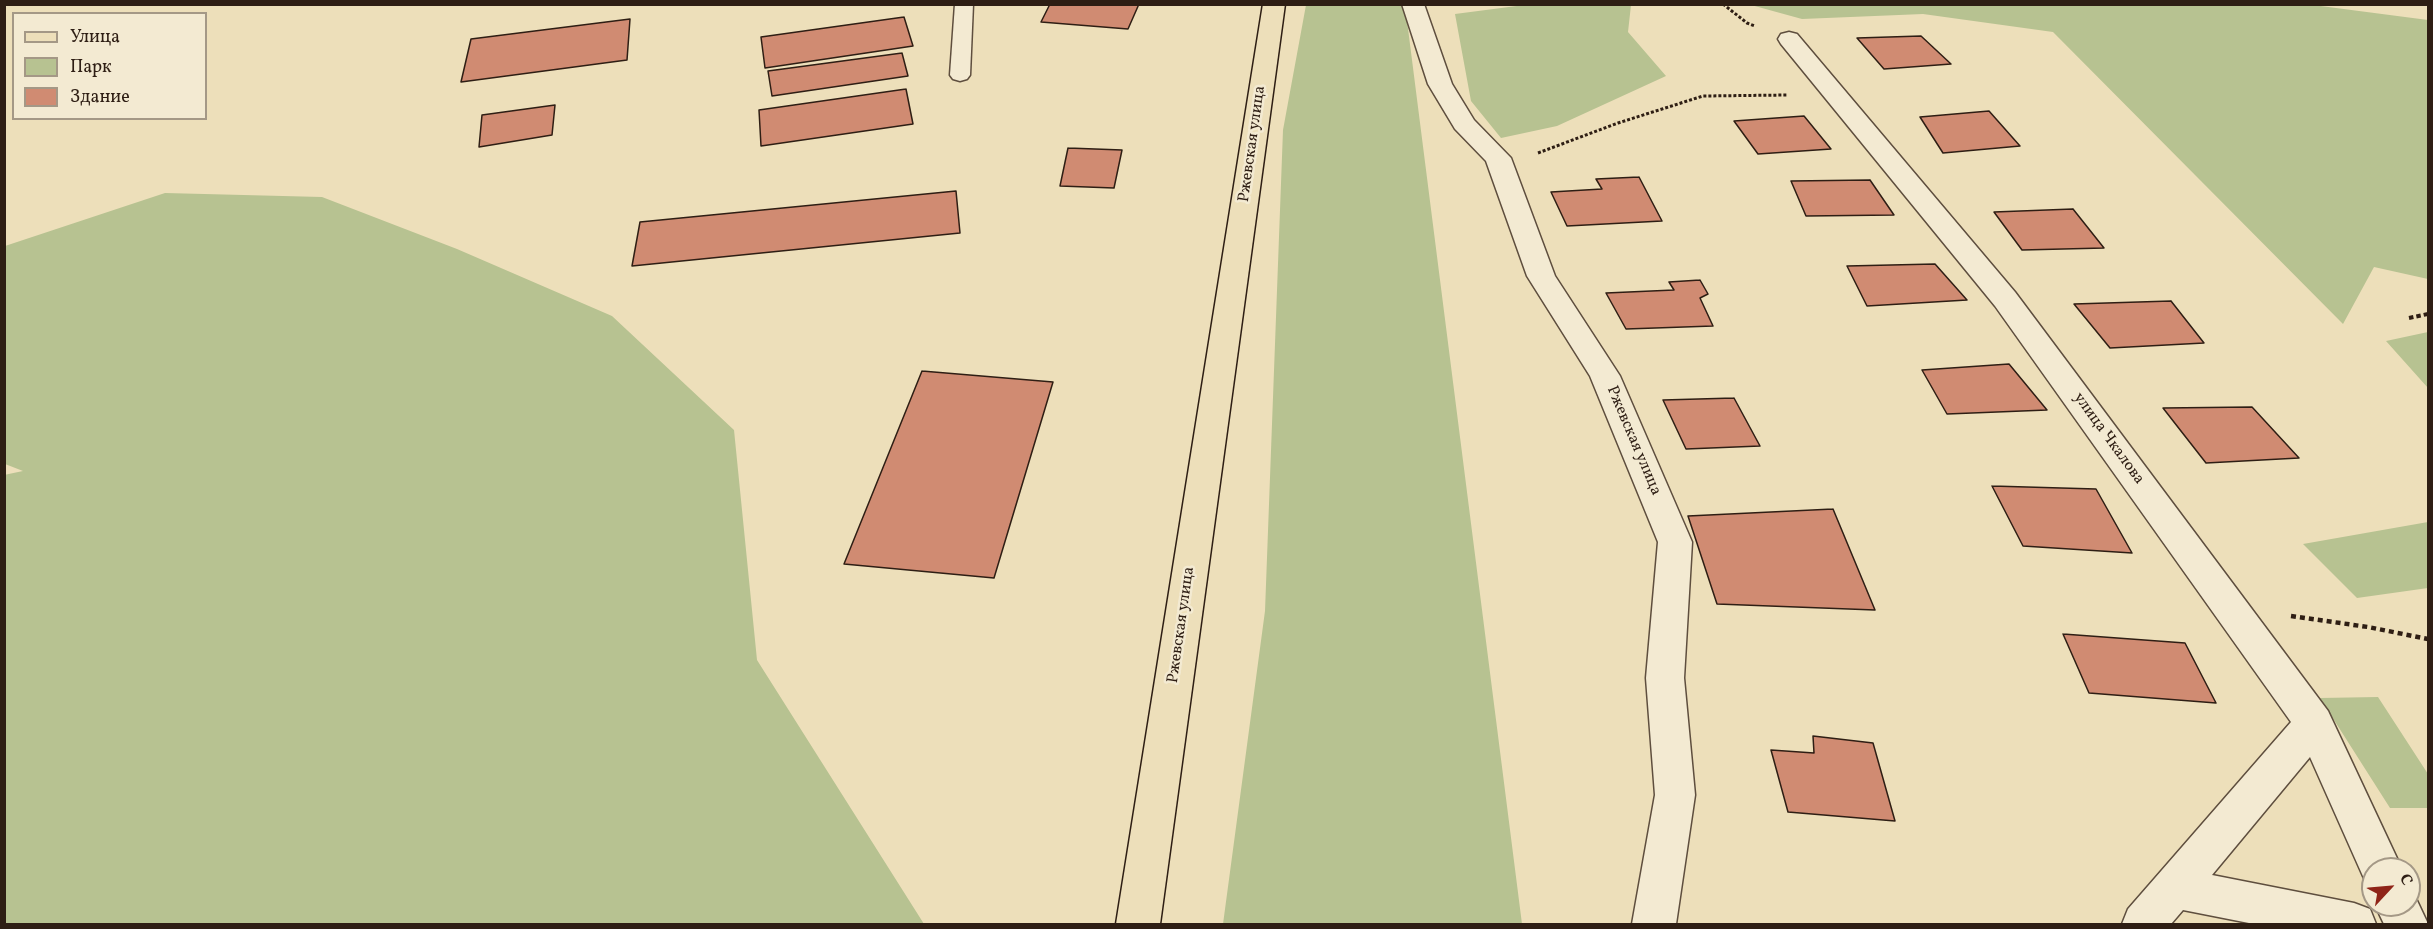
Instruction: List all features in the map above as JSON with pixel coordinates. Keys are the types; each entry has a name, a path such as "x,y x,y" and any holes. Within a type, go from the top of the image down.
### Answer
{"main road":[{"name":"Ржевская улица","path":"1138,924 1274,4"}],"street":[{"name":"Ржевская улица","path":"1413,4 1440,84 1464,124 1498,158 1541,276 1605,376 1675,542 1665,678 1675,795 1654,924"},
{"name":"улица Чкалова","path":"1789,39 2006,299 2314,723 2375,857"},
{"path":"2145,924 2314,723"},
{"path":"2175,888 2354,924"}],"lane":[{"path":"960,75 964,4"}],"path":[{"path":"1498,158 1541,153 1618,123 1703,96 1836,94"},
{"path":"2409,318 2428,315"},
{"path":"2231,608 2368,627 2428,639"}],"green space":[{"path":"1532,4 1631,5 1628,32 1666,76 1557,126 1501,138 1471,101 1455,14"},
{"path":"1306,5 1405,5 1522,924 1223,924 1265,611 1283,130"},
{"path":"1751,5 2313,5 2428,20 2428,279 2374,267 2343,324 2053,32 1923,14 1802,19"},
{"path":"165,193 322,197 457,249 612,316 734,430 757,660 924,924 5,924 4,475 23,471 5,464 5,246"},
{"path":"2428,332 2428,388 2386,341"},
{"path":"2428,522 2428,588 2357,598 2303,544"},
{"path":"2378,697 2428,774 2428,808 2390,808 2320,698"}],"building":[{"path":"1050,4 1139,4 1128,29 1041,22"},
{"path":"904,17 913,46 765,68 761,37"},
{"path":"630,19 627,60 461,82 471,39"},
{"path":"1921,36 1951,64 1884,69 1857,38"},
{"path":"902,53 908,76 772,96 768,71"},
{"path":"906,89 913,124 761,146 759,110"},
{"path":"555,105 552,135 479,147 482,115"},
{"path":"1989,111 2020,146 1943,153 1920,117"},
{"path":"1804,116 1831,149 1758,154 1734,121"},
{"path":"1068,148 1122,150 1114,188 1060,186"},
{"path":"1639,177 1662,221 1567,226 1551,192 1602,189 1596,179"},
{"path":"1870,180 1894,215 1806,216 1791,181"},
{"path":"956,191 960,233 632,266 640,222"},
{"path":"2073,209 2104,248 2022,250 1994,212"},
{"path":"1935,264 1967,300 1867,306 1847,266"},
{"path":"1700,280 1708,294 1700,298 1713,326 1626,329 1606,293 1674,290 1669,282"},
{"path":"2171,301 2204,343 2110,348 2074,304"},
{"path":"2009,364 2047,410 1947,414 1922,370"},
{"path":"922,371 1053,382 994,578 844,564"},
{"path":"1734,398 1760,446 1686,449 1663,400"},
{"path":"2252,407 2299,458 2206,463 2163,408"},
{"path":"1992,486 2096,489 2132,553 2023,546"},
{"path":"1833,509 1875,610 1717,604 1688,516"},
{"path":"2063,634 2185,643 2216,703 2089,693"},
{"path":"1813,736 1873,743 1895,821 1788,812 1771,750 1814,753"}]}
